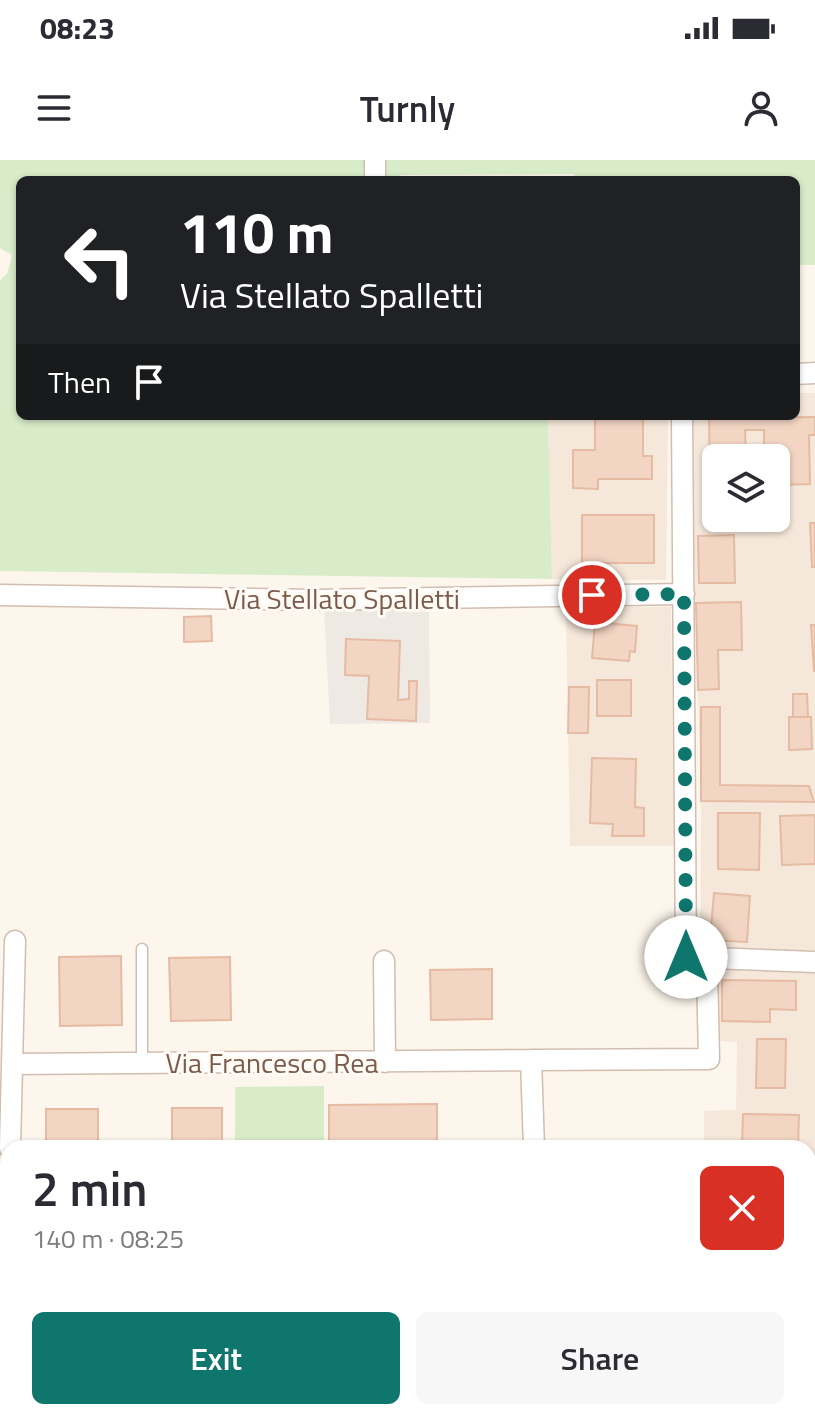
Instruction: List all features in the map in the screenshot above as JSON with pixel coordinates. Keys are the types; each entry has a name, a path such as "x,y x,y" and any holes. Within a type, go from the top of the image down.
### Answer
{"street":[{"path":"682,420 686,957 815,962"},
{"name":"Via Stellato Spalletti","path":"0,595 314,600 684,594"},
{"path":"10,1140 15,941"},
{"path":"384,961 385,1062"},
{"name":"Via Francesco Rea","path":"12,1064 709,1059 707,969"},
{"path":"531,1060 534,1140"}],"lane":[{"path":"142,949 142,1063"}],"shaded area":[{"path":"800,393 815,393 815,1140 704,1140 704,1111 736,1110 737,1042 698,1040 701,801 690,420 800,420"},
{"path":"548,420 668,420 666,580 552,579"},
{"path":"324,607 429,608 430,723 330,724"},
{"path":"566,607 671,607 674,846 570,846"}],"green space":[{"path":"0,160 815,160 815,265 800,265 800,176 16,176 16,420 548,420 552,579 0,571 0,280 7,274 12,255 0,248"},
{"path":"324,1086 324,1140 235,1140 235,1087"}],"building":[{"path":"800,417 815,417 815,435 809,435 810,484 790,485 790,444 764,444 764,430 745,430 746,444 709,444 709,420 800,420"},
{"path":"595,420 643,420 643,456 652,456 652,479 598,479 598,489 573,488 573,450 595,450"},
{"path":"582,515 654,515 654,563 582,563"},
{"path":"810,523 815,523 815,567 812,567"},
{"path":"734,535 735,583 699,583 698,536"},
{"path":"741,602 742,650 718,650 719,689 698,690 696,603"},
{"path":"211,616 212,641 184,642 184,617"},
{"path":"595,622 637,626 635,652 630,651 629,661 592,658"},
{"path":"811,625 815,625 815,671 814,671"},
{"path":"346,639 400,641 398,700 409,699 409,681 417,681 416,721 367,719 369,676 345,675"},
{"path":"597,680 631,680 631,716 597,716"},
{"path":"569,687 589,687 588,733 568,733"},
{"path":"793,694 807,694 808,717 793,717"},
{"path":"701,707 720,707 720,785 809,786 814,802 701,801"},
{"path":"789,717 811,717 812,749 789,750"},
{"path":"592,758 636,759 635,807 644,808 644,836 612,836 613,824 590,823"},
{"path":"718,813 760,813 759,870 718,869"},
{"path":"815,815 815,864 782,865 780,816"},
{"path":"714,893 750,896 747,942 710,940"},
{"path":"121,956 122,1025 60,1026 59,957"},
{"path":"230,957 231,1020 171,1021 169,958"},
{"path":"492,969 492,1019 431,1020 430,970"},
{"path":"722,980 796,981 796,1010 770,1009 770,1022 722,1021"},
{"path":"757,1039 786,1039 785,1088 756,1088"},
{"path":"437,1104 437,1140 329,1140 329,1105"},
{"path":"172,1108 222,1108 222,1140 172,1140"},
{"path":"46,1109 98,1109 98,1140 46,1140"},
{"path":"743,1114 799,1115 798,1140 742,1140"}],"route":[{"path":"592,595 684,594 686,957"}]}
